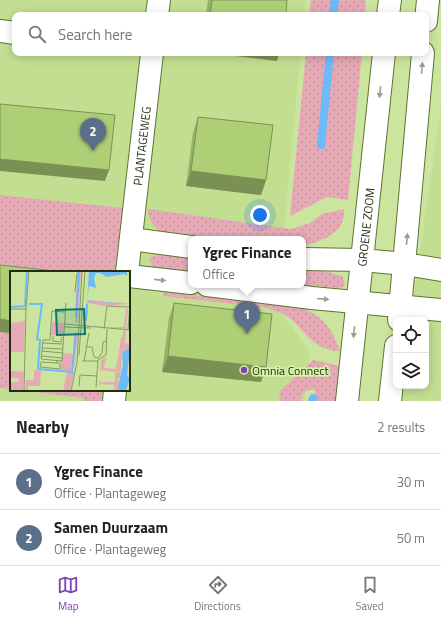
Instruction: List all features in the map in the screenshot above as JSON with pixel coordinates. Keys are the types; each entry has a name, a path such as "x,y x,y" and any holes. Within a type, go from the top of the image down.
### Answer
{"street":[{"path":"157,12 158,0"},
{"path":"388,12 390,0"},
{"path":"427,12 428,0"},
{"path":"0,31 12,33"},
{"name":"PLANTAGEWEG","path":"127,271 152,56"},
{"name":"GROENE ZOOM","path":"347,401 384,56"},
{"path":"400,313 423,56"},
{"path":"131,239 188,247"},
{"path":"306,259 362,260 405,264 441,270"},
{"path":"130,276 188,283"},
{"path":"232,288 357,302 400,313 441,310"},
{"path":"390,401 395,353"},
{"path":"114,401 115,391"}],"shaded area":[{"path":"0,0 306,0 305,12 12,12 12,56 301,56 283,236 188,236 188,288 203,288 277,307 310,352 304,401 0,401"},
{"path":"311,0 366,0 365,12 309,12"},
{"path":"306,56 362,56 348,200 327,197 290,216"},
{"path":"441,106 441,401 398,401 400,389 429,389 429,317 410,317"},
{"path":"0,195 123,208 116,271 10,271 10,389 0,388"},
{"path":"148,209 291,229 310,223 322,214 344,209 344,217 337,230 331,235 306,245 306,236 188,236 188,237 166,235 153,225"},
{"path":"158,253 188,256 188,273 153,267 149,259"},
{"path":"306,269 323,271 342,276 345,284 343,287 338,288 306,285"},
{"path":"163,292 283,304 304,309 325,323 335,338 340,351 319,346 293,321 285,315 271,309 250,305 163,296"},
{"path":"313,360 341,366 338,401 314,401 315,390 312,390 305,392 302,395 301,401 279,401 280,391"},
{"path":"25,391 102,391 101,401 83,401 83,398"}],"building":[{"path":"212,0 287,0 286,12 210,12"},
{"path":"0,104 115,115 109,170 0,159"},
{"path":"198,117 273,125 266,180 191,171"},
{"path":"0,265 55,271 10,271 10,321 0,319"},
{"path":"174,303 272,314 266,367 168,356"}],"waterway":[{"path":"333,12 335,0"},
{"path":"321,145 330,56"}],"place":[{"name":"Samen Duurzaam","path":"93,151"},
{"name":"Ygrec Finance","path":"247,334"},
{"name":"Omnia Connect","path":"244,370"}]}
